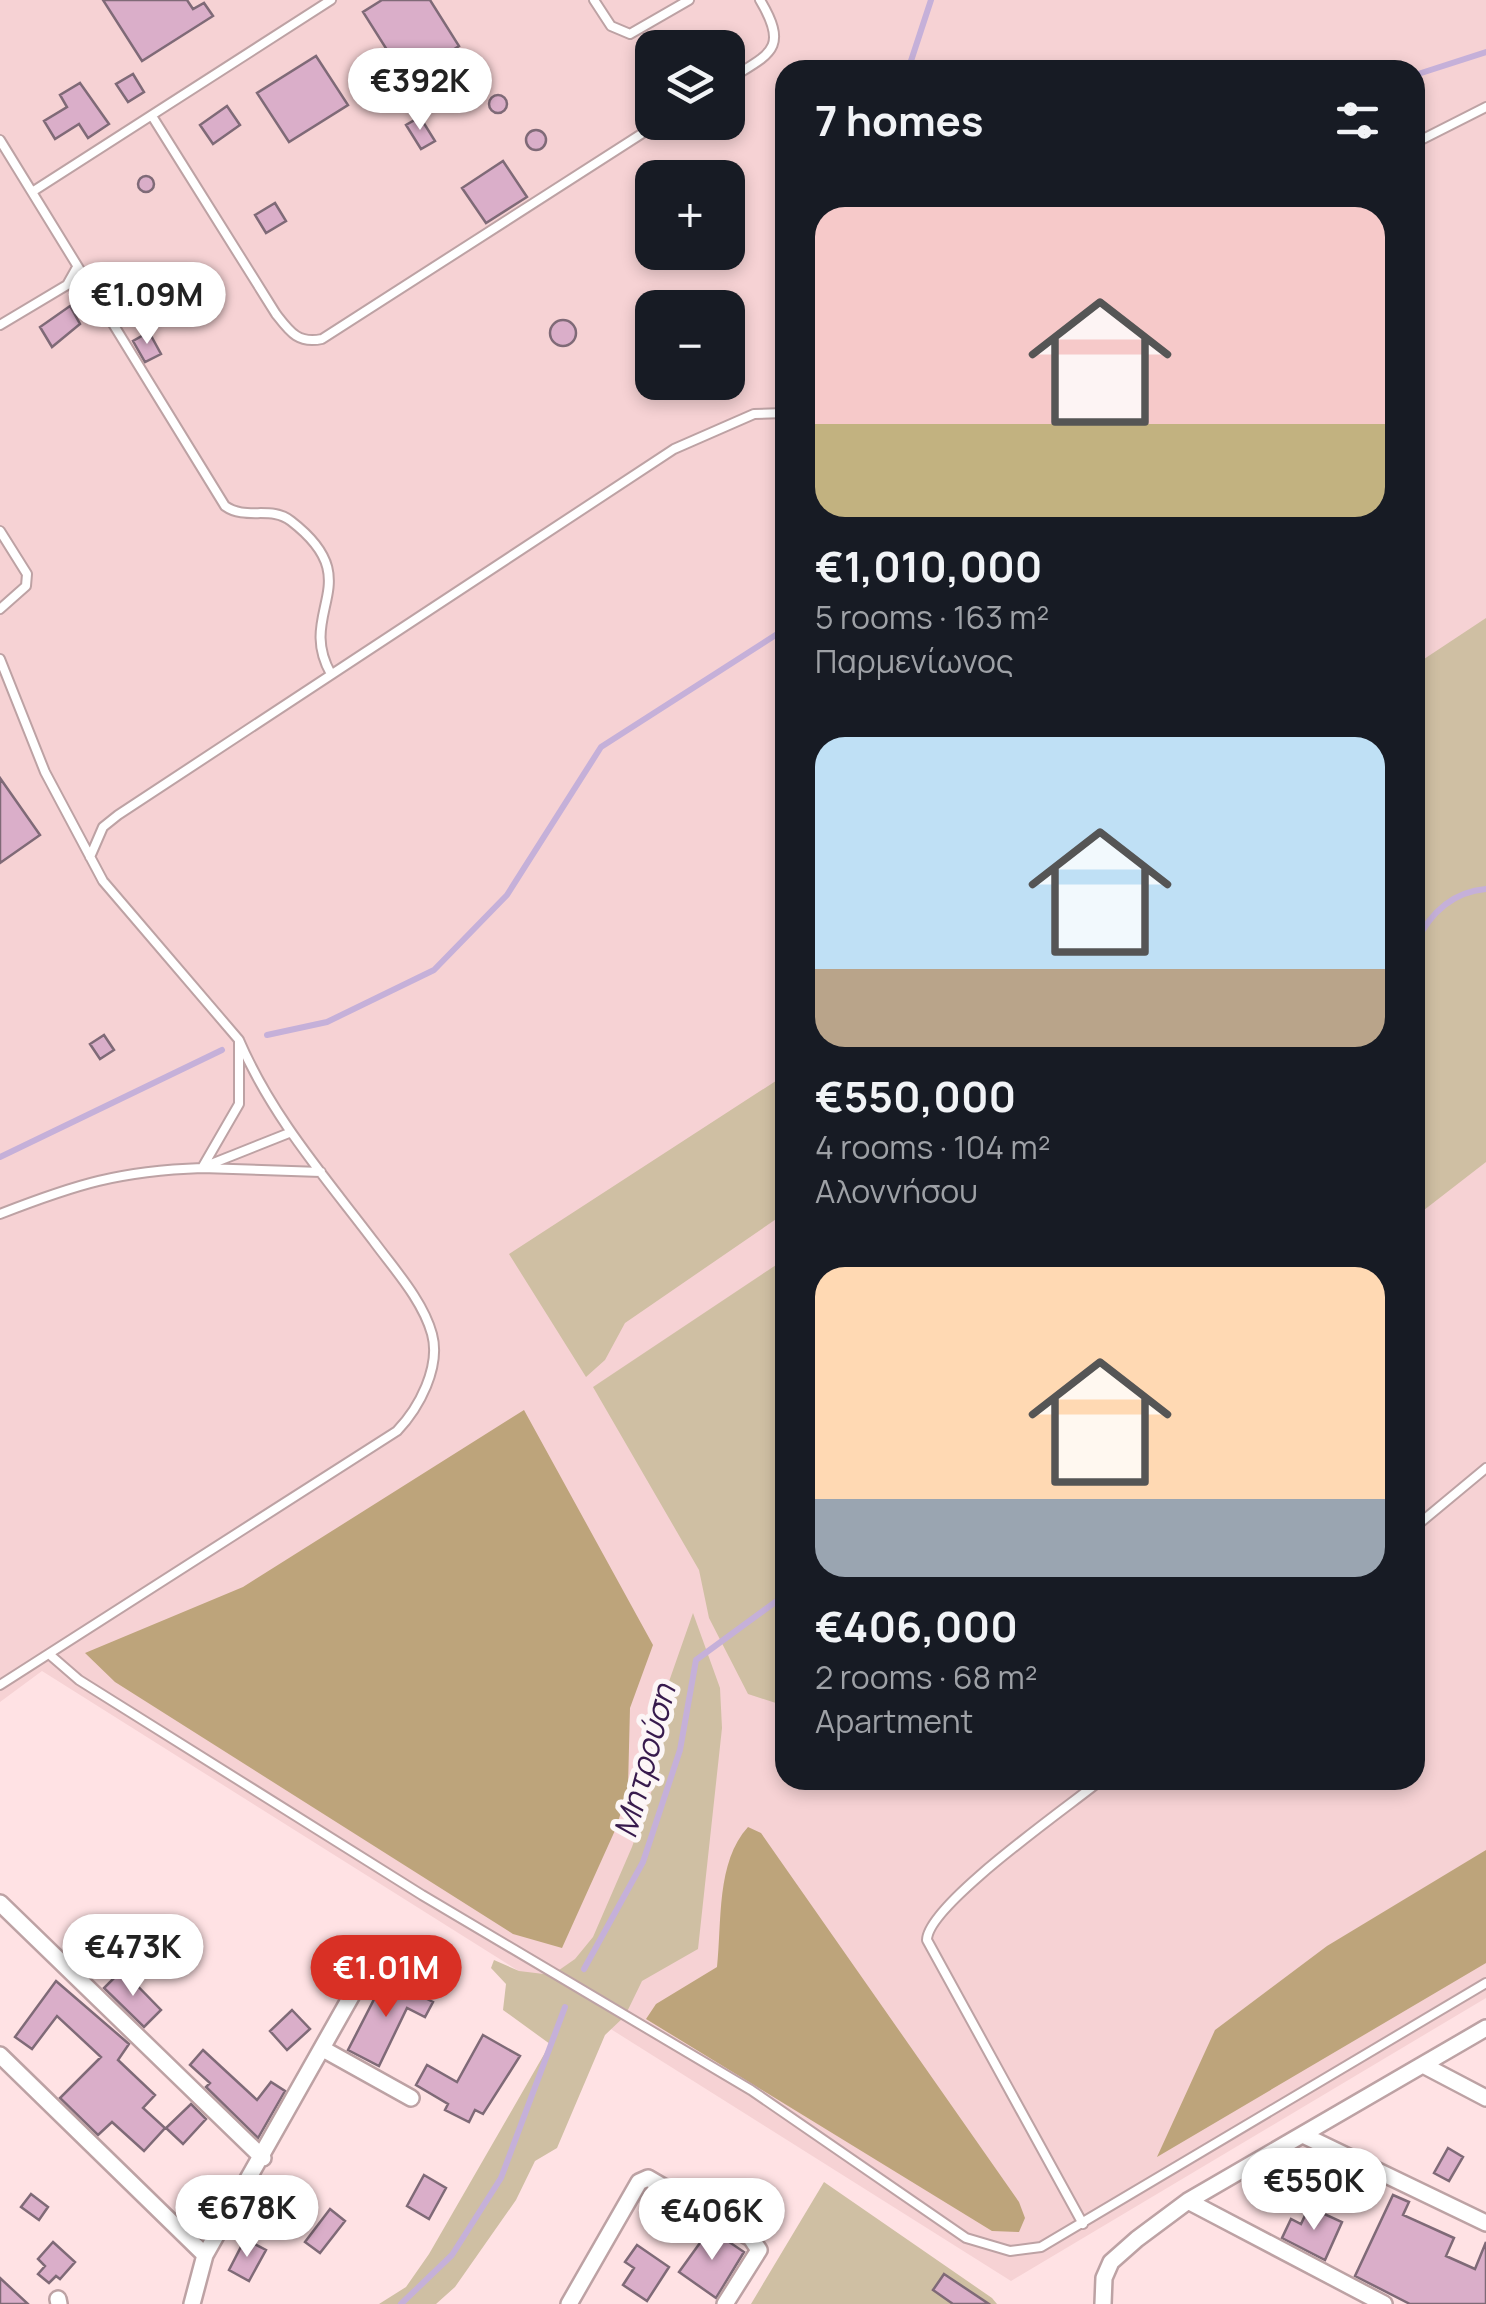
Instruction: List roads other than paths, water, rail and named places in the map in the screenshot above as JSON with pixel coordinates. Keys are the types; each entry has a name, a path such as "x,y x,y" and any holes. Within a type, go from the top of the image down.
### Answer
{"street":[{"path":"0,1904 264,2158"},
{"path":"192,2304 205,2256 264,2158 379,1947"},
{"path":"1103,2304 1104,2278 1111,2262 1188,2202 1486,2028"},
{"path":"323,2049 411,2098"},
{"path":"0,2056 205,2256"},
{"path":"1425,2066 1486,2098"},
{"path":"1303,2134 1486,2224"},
{"path":"569,2304 640,2182 648,2178 751,2238 759,2250 725,2304"},
{"path":"1188,2202 1384,2304"}],"lane":[{"path":"32,192 331,0"},
{"path":"594,0 611,26 620,32 637,34 689,0"},
{"path":"745,69 770,53 776,41 773,22 760,0"},
{"path":"1425,138 1486,107"},
{"path":"152,116 276,314 297,339 310,342 322,339 635,138"},
{"path":"0,140 225,506 235,513 275,512 289,519 327,560 332,578 318,640 331,674"},
{"path":"0,325 67,285 76,269"},
{"path":"90,856 103,827 118,814 674,449 754,414 775,413"},
{"path":"0,531 27,574 26,586 0,610"},
{"path":"0,659 45,772 103,882 239,1040 258,1085 289,1133 407,1286 432,1332 434,1356 410,1417 397,1431 0,1685"},
{"path":"202,1168 239,1104 239,1040"},
{"path":"202,1168 289,1133"},
{"path":"0,1214 83,1181 147,1170 321,1172"},
{"path":"1425,1519 1486,1468"},
{"path":"49,1654 79,1680 422,1895 751,2090 966,2238 996,2250 1027,2251 1083,2224 1486,1983"},
{"path":"1083,2224 936,1956 927,1932 952,1898 1088,1790"}],"waterway":[{"path":"911,60 931,0"},
{"path":"1425,72 1486,52"},
{"path":"267,1035 327,1022 434,970 507,895 601,747 775,635"},
{"name":"Μητρούση","path":"1425,927 1452,900 1486,889"},
{"path":"0,1157 222,1050"},
{"name":"Μητρούση","path":"584,1969 643,1862 680,1750 696,1660 775,1602"},
{"name":"Μητρούση","path":"401,2304 452,2255 501,2178 565,2007"}]}
